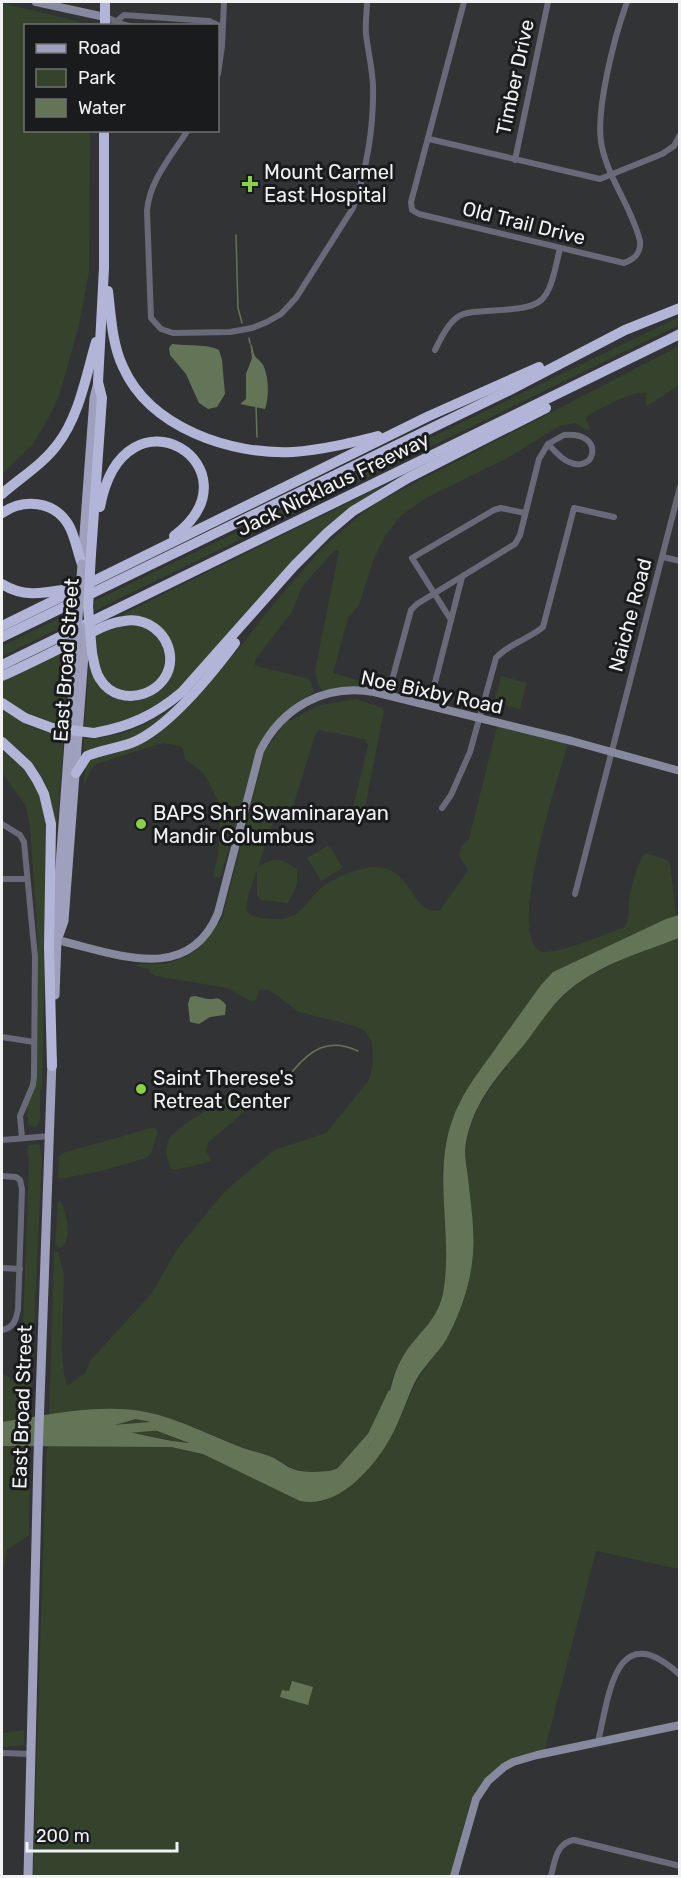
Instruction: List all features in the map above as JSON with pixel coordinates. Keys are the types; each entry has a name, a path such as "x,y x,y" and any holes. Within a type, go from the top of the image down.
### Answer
{"highway":[{"path":"105,2 105,21"},
{"name":"East Broad Street","path":"2,676 97,630 130,620 146,623 158,630 166,643 170,661 165,677 154,689 142,695 128,697 110,691 104,685 88,654 88,607 102,398 98,382 104,268 104,132"},
{"path":"104,268 116,346 122,366 148,404 175,423 216,441 242,448 275,452 321,449 396,432"},
{"name":"Jack Nicklaus Freeway","path":"2,637 488,401 625,330 680,308"},
{"path":"2,494 58,445 81,395 102,321"},
{"path":"2,626 396,432 625,330"},
{"name":"Jack Nicklaus Freeway","path":"2,665 680,334"},
{"path":"2,703 25,718 52,728 94,733 138,722 171,702 182,692 318,542 353,511 393,486 555,403 600,374"},
{"path":"92,554 102,499 112,470 124,454 135,446 153,441 165,442 182,448 195,460 202,475 203,497 196,515 185,528 142,556"},
{"path":"2,513 13,507 34,504 45,506 58,513 69,526 82,564"},
{"path":"2,584 14,591 29,594 49,593 84,586"},
{"path":"75,773 87,756 136,741 172,716 234,645 255,610"},
{"path":"2,742 28,766 37,780 44,794 51,824 49,947 52,1066"}],"main road":[{"name":"East Broad Street","path":"28,1876 38,1457 56,920 93,398 98,382"},
{"name":"East Broad Street","path":"57,940 64,921 75,773 88,654"}],"street":[{"path":"36,2 105,21 118,20 124,15 208,21 214,24"},
{"path":"218,24 224,2"},
{"path":"187,132 149,197 147,211 151,318 161,329 173,333 230,332 252,328 281,314 296,298 353,208 359,191 373,90 366,31 367,2"},
{"path":"464,2 429,139 595,179 612,175 662,154 674,146 680,135"},
{"name":"Timber Drive","path":"515,159 548,2"},
{"path":"612,175 602,148 599,124 616,38 627,2"},
{"path":"118,20 122,24"},
{"path":"219,45 219,69"},
{"name":"Old Trail Drive","path":"429,139 411,202 412,210 419,214 618,262 629,261 639,250 639,237 612,175"},
{"path":"435,350 447,328 463,314 524,309 541,301 551,285 560,248"},
{"path":"388,695 411,610 515,544 520,535 539,459 548,444 564,435 578,435 590,442 593,449 592,457 587,463 572,464 548,444"},
{"name":"Naiche Road","path":"575,894 680,487"},
{"path":"451,620 412,558 494,510 501,508 525,513"},
{"path":"442,808 451,795 470,752 496,658 504,650 543,627 574,508 614,517"},
{"path":"663,557 680,561"},
{"path":"429,705 462,578"},
{"name":"Noe Bixby Road","path":"57,940 148,959 177,955 194,947 208,933 218,913 260,751 272,729 294,708 326,693 355,690 388,695 611,751 680,771"},
{"path":"2,824 23,838 26,850 35,957 33,1085 20,1116 22,1138"},
{"path":"2,879 27,879"},
{"path":"2,1037 34,1042"},
{"path":"2,1140 50,1136"},
{"path":"2,1176 16,1177 20,1180 22,1189 18,1309 16,1320 9,1329 2,1330"},
{"path":"2,1268 20,1269"},
{"path":"598,1742 615,1674 628,1656 638,1654 651,1657 680,1676"},
{"path":"454,1876 472,1808 481,1789 513,1762 680,1725"},
{"path":"2,1753 30,1754"},
{"path":"551,1876 557,1854 564,1843 578,1841 680,1866"}],"green space":[{"path":"2,3 82,24 24,24 24,132 90,132 89,272 78,329 59,396 50,415 33,444 2,474"},
{"path":"679,317 679,325 2,656 2,646"},
{"path":"679,346 679,385 646,407 646,393 633,394 617,400 588,415 586,419 589,431 575,423 560,426 504,460 428,497 400,516 384,538 373,561 359,605 348,618 333,673 386,688 384,690 346,687 323,691 318,684 315,670 339,551 332,553 302,587 292,612 255,660 255,664 307,678 314,692 286,711 266,734 220,877 213,877 218,855 221,807 202,772 185,759 182,747 163,743 96,764 83,787 87,760 133,746 241,646 323,547 360,515 380,501"},
{"path":"388,483 366,498 183,685 152,711 105,727 84,728 89,664 118,698 166,682 164,634 121,617 123,614"},
{"path":"123,625 147,629 158,637 162,644 165,660 160,676 149,688 141,691 118,690 99,672 95,635"},
{"path":"69,648 64,726 16,708 2,698 2,680"},
{"path":"501,676 527,683 520,709 494,703"},
{"path":"356,699 382,708 384,711 364,813 360,819 352,823 350,820 368,745 364,739 319,730 315,735 291,814 288,817 274,819 258,867 273,860 286,862 297,869 297,885 288,903 260,900 257,895 257,870 248,895 246,910 251,915 272,919 290,917 330,882 348,873 370,867 387,869 398,875 421,904 429,909 440,910 468,870 459,856 461,846 469,839 497,726 568,744 546,818 532,886 529,915 531,938 540,951 567,948 623,928 628,918 629,899 635,874 646,853 668,860 670,863 676,916 553,972 541,985 469,1086 446,1142 442,1169 446,1261 444,1289 437,1314 401,1359 392,1379 386,1408 370,1445 341,1468 306,1472 178,1421 146,1412 120,1409 49,1415 54,1251 58,1252 64,1275 62,1350 67,1386 85,1373 90,1361 151,1294 178,1248 225,1191 274,1150 326,1133 369,1080 373,1063 372,1042 365,1031 355,1026 299,1012 269,990 259,990 256,1000 252,1002 227,988 156,976 150,973 149,969 135,966 165,964 186,957 200,947 222,919 265,750 288,719 292,720 316,706"},
{"path":"181,700 173,711 136,738 84,753 84,739 111,736 136,728 148,723"},
{"path":"2,710 29,726 64,737 54,862 47,798 2,739"},
{"path":"2,746 21,763 40,793 48,830 42,1089 40,1089 40,1120 36,1127 28,1125 27,1108 35,1084 38,944 30,826 26,806 2,773"},
{"path":"329,845 343,868 321,881 307,858"},
{"path":"679,938 679,1569 596,1551 545,1749 519,1758 485,1780 468,1810 452,1876 33,1876 48,1446 171,1447 203,1454 300,1501 321,1502 345,1489 366,1472 400,1418 417,1380 445,1341 456,1320 472,1265 474,1234 465,1151 470,1127 478,1107 551,1009 569,990 589,976 625,958"},
{"path":"233,1097 238,1097 246,1109 208,1143 206,1151 211,1160 175,1170 171,1169 166,1148 168,1141 178,1129"},
{"path":"155,1128 158,1132 151,1153 146,1158 102,1171 60,1179 58,1177 59,1156 63,1153"},
{"path":"39,1144 42,1156 30,1418 2,1422 2,1374 17,1381 21,1379 29,1160 27,1149 29,1145"},
{"path":"60,1201 67,1218 68,1232 65,1244 61,1248 55,1245 58,1202"},
{"path":"136,1419 180,1431 204,1444 143,1435 115,1425"},
{"path":"30,1445 29,1535 7,1550 4,1568 2,1567 2,1446"},
{"path":"24,1730 24,1745 2,1747 2,1733"}],"water":[{"path":"250,343 255,356 266,372 268,388 265,409 240,404 246,399 246,374 252,358"},
{"path":"172,344 203,346 219,350 225,394 217,407 208,409 199,403 186,374 170,355 169,348"},
{"path":"679,915 679,938 608,966 569,990 550,1009 482,1099 466,1140 473,1252 471,1273 462,1303 446,1340 416,1380 388,1442 372,1465 351,1485 327,1499 313,1502 300,1501 203,1454 171,1447 2,1446 2,1422 55,1413 111,1409 146,1412 171,1419 272,1457 290,1468 301,1471 334,1470 362,1453 370,1445 381,1425 396,1370 401,1360 433,1318 442,1299 446,1266 444,1162 452,1121 464,1095 541,985 553,972","holes":["136,1419 180,1430 203,1444 150,1437 118,1429 115,1425"]},
{"path":"190,997 221,1000 226,1005 225,1015 210,1017 199,1024 190,1022 188,1004"},
{"path":"292,1681 313,1687 308,1705 280,1697 282,1690 289,1691"}],"waterway":[{"path":"236,235 238,308 242,323"},
{"path":"249,338 250,343"},
{"path":"256,406 257,437"},
{"path":"292,1072 306,1057 320,1048 338,1045 358,1051"},
{"path":"254,1101 263,1098"},
{"path":"342,1470 372,1436 392,1394"},
{"path":"108,1430 157,1426 210,1446"}],"place":[{"name":"Mount Carmel East Hospital","path":"250,184"},
{"name":"BAPS Shri Swaminarayan Mandir Columbus","path":"141,824"},
{"name":"Saint Therese's Retreat Center","path":"141,1089"}]}
